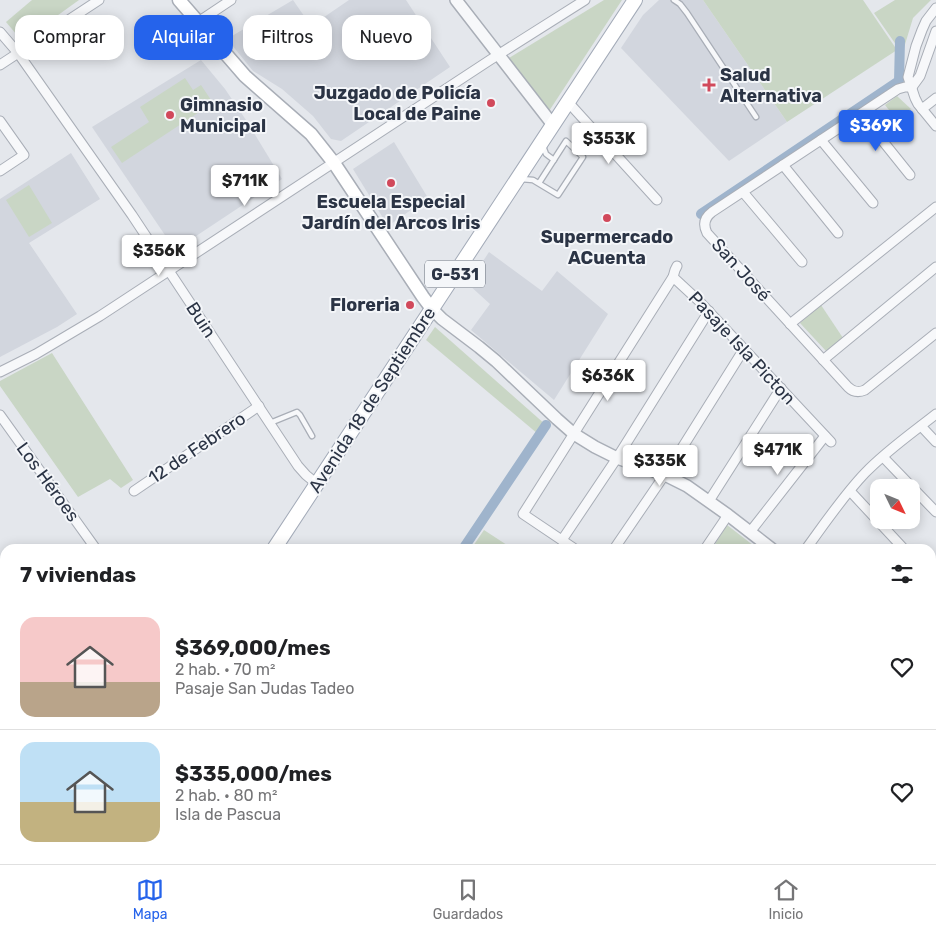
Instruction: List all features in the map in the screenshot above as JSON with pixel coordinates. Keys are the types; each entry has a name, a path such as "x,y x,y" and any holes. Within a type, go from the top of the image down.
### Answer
{"main road":[{"path":"179,0 192,15"},
{"name":"Avenida 18 de Septiembre","path":"277,544 635,0"},
{"path":"231,60 245,76 311,134 334,163 432,309"}],"street":[{"path":"76,15 99,0"},
{"path":"208,15 231,0"},
{"path":"456,0 553,125"},
{"path":"1,371 36,354 170,271 498,55 585,0"},
{"path":"936,8 926,21 908,73 908,81 915,98 936,126"},
{"path":"912,87 918,80 936,31"},
{"name":"Buin","path":"0,32 15,50"},
{"path":"0,65 15,55"},
{"name":"Buin","path":"23,60 170,271 302,471 317,484"},
{"name":"San José","path":"912,87 898,89 708,215 705,222 705,230 850,390 861,391 868,388 936,333"},
{"path":"922,109 936,98"},
{"path":"568,102 657,200"},
{"path":"860,114 910,175"},
{"path":"0,121 24,155 0,170"},
{"path":"821,140 873,203"},
{"path":"783,165 838,232"},
{"path":"743,192 802,262"},
{"path":"790,324 936,207"},
{"path":"568,544 523,514 673,277 677,266"},
{"path":"823,360 936,268"},
{"name":"Pasaje Isla Picton","path":"673,277 691,292 828,439 750,532"},
{"path":"432,309 496,361 574,434 617,458 665,475 687,486 766,544"},
{"path":"562,540 617,458 709,311"},
{"path":"617,544 665,475 744,349"},
{"path":"709,501 781,388"},
{"name":"12 de Febrero","path":"134,490 259,406"},
{"path":"810,544 866,472 936,414"},
{"name":"Los Héroes","path":"0,415 92,544"},
{"path":"921,426 936,442"},
{"path":"883,457 936,512"},
{"path":"850,491 899,544"},
{"path":"708,544 728,515"}],"lane":[{"path":"674,0 687,13 756,117"},
{"path":"517,180 534,180 558,195 583,157 566,141 539,183"},
{"path":"542,142 546,154 554,160"},
{"path":"270,423 297,412 312,436"}],"shaded area":[{"path":"293,0 303,15 268,15"},
{"path":"349,0 406,0 416,15 342,15 342,60 431,60 431,38 450,67 341,141 331,139 313,116 282,89 253,71 244,60 332,60 332,15 327,15"},
{"name":"Salud Alternativa","path":"659,0 703,0 787,122 729,161 621,48 643,15"},
{"path":"243,30 243,59 233,46 233,35"},
{"path":"201,60 225,89 282,179 175,250 92,127"},
{"name":"Escuela Especial Jardín del Arcos Iris","path":"394,142 428,198 388,226 353,169"},
{"path":"71,153 100,199 29,243 77,314 57,327 0,357 0,199"},
{"path":"489,252 542,291 557,271 608,314 554,400 471,330 490,304 468,284"}],"green space":[{"path":"32,0 79,0 58,15 15,15 15,33 6,22"},
{"path":"604,0 622,0 549,111 509,58"},
{"path":"703,0 863,0 897,50 787,122"},
{"path":"895,0 931,0 913,18 903,51 899,49 874,13"},
{"name":"Gimnasio Municipal","path":"185,78 193,90 201,85 213,103 122,163 111,147 149,122 140,107"},
{"path":"897,96 911,109 897,120 885,105"},
{"path":"29,185 52,223 29,237 6,200"},
{"path":"821,305 843,338 826,351 800,323"},
{"path":"435,327 546,425 538,434 426,340"},
{"path":"52,353 133,480 121,488 110,479 78,497 0,386 0,381"},
{"path":"727,525 752,544 715,544"},
{"path":"484,530 505,544 474,544"}],"waterway":[{"path":"701,214 899,81 900,41"},
{"path":"466,544 546,425"}],"place":[{"name":"Salud Alternativa","path":"709,85"},
{"name":"Juzgado de Policía Local de Paine","path":"491,103"},
{"name":"Gimnasio Municipal","path":"170,115"},
{"name":"Escuela Especial Jardín del Arcos Iris","path":"391,183"},
{"name":"Supermercado ACuenta","path":"607,218"},
{"name":"Floreria","path":"410,305"}]}
